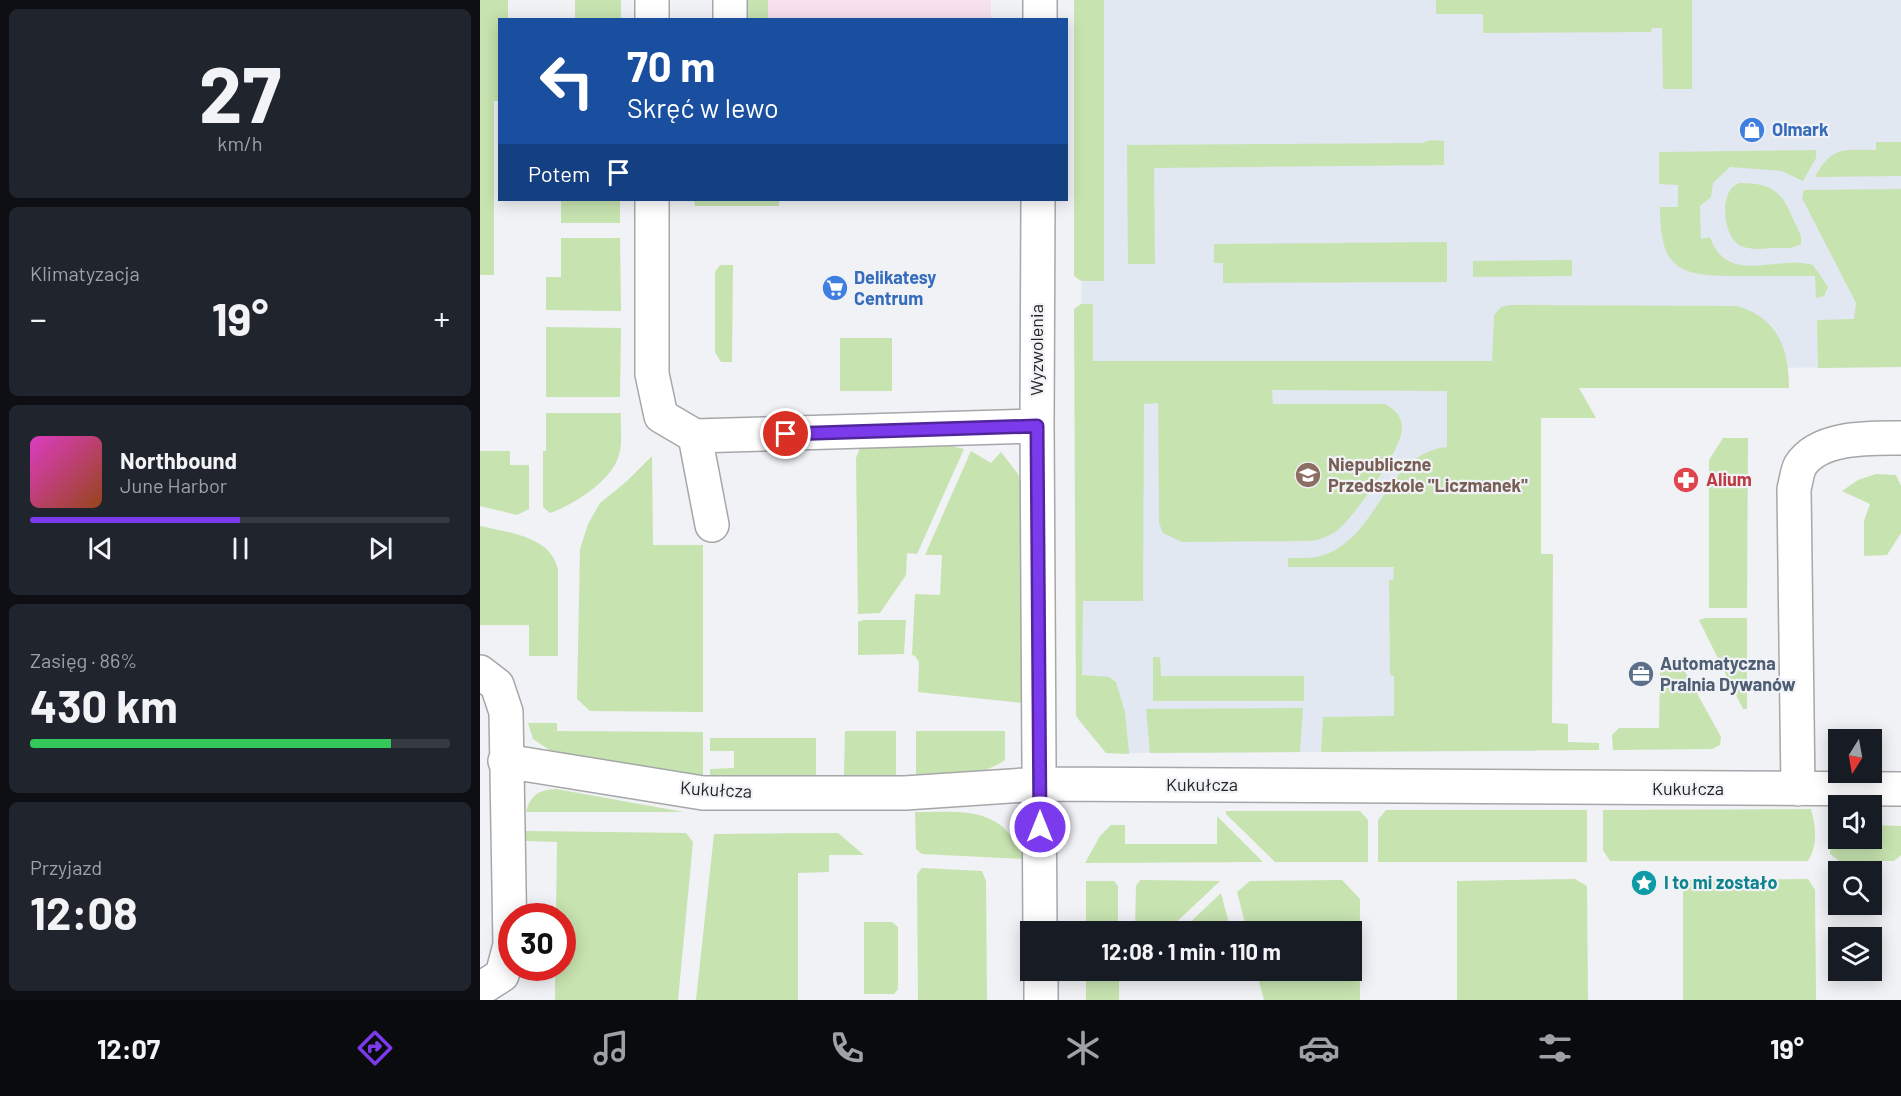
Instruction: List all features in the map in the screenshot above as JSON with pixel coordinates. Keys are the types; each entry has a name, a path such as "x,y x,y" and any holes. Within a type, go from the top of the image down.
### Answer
{"street":[{"path":"652,0 652,18"},
{"path":"730,0 730,18"},
{"path":"1040,0 1040,18"},
{"path":"652,201 652,374 661,416 695,436 1037,426"},
{"name":"Wyzwolenia","path":"1038,201 1040,921"},
{"path":"695,436 712,525"},
{"path":"1798,789 1794,489 1801,466 1822,447 1859,438 1901,438"},
{"path":"480,672 497,685 506,712 505,761 510,945 502,975 480,989"},
{"name":"Kukułcza","path":"505,761 703,793 904,793 1040,784 1901,789"},
{"path":"1041,981 1041,1000"}],"shaded area":[{"path":"768,0 991,0 991,18 768,18"},
{"path":"1083,0 1901,0 1901,367 1535,369 1536,751 1106,753 1079,721"}],"green space":[{"path":"480,0 508,0 508,18 498,18 498,101 494,101 494,275 480,275"},
{"path":"575,0 621,0 621,18 575,18"},
{"path":"741,0 768,0 768,18 741,18"},
{"path":"1074,0 1104,0 1104,281 1081,281 1074,276"},
{"path":"1436,0 1692,0 1692,89 1663,89 1662,28 1652,28 1651,32 1483,33 1483,14 1436,14"},
{"path":"1431,140 1444,141 1444,165 1154,168 1155,264 1128,264 1127,145 1422,143"},
{"path":"1876,142 1901,142 1901,176 1815,177 1833,155 1847,150 1876,150"},
{"path":"1816,150 1816,158 1803,181 1782,171 1730,167 1713,183 1711,197 1700,206 1701,239 1710,237 1718,252 1728,261 1740,265 1798,263 1813,265 1828,287 1824,296 1816,298 1815,276 1700,274 1686,271 1676,265 1669,256 1661,228 1660,207 1678,207 1678,185 1659,184 1659,152"},
{"path":"1740,183 1766,186 1781,196 1801,236 1801,244 1788,248 1757,249 1741,246 1735,241 1730,233 1725,213 1728,194"},
{"path":"1901,189 1901,367 1818,368 1817,320 1854,319 1856,303 1802,198 1804,190"},
{"path":"561,201 620,201 620,223 561,223"},
{"path":"694,201 779,201 779,206 695,206"},
{"path":"561,238 620,238 621,311 546,310 546,277 561,277"},
{"path":"1447,242 1447,282 1223,283 1223,263 1214,263 1214,244"},
{"path":"1572,260 1572,276 1473,277 1473,261"},
{"path":"720,265 733,265 732,362 721,362 715,352 715,272"},
{"name":"Niepubliczne Przedszkole \"Liczmanek\"","path":"1081,304 1093,304 1093,361 1492,361 1494,315 1501,307 1510,305 1737,306 1762,318 1778,337 1787,360 1789,388 1579,388 1596,418 1541,418 1541,554 1553,554 1552,723 1568,724 1568,742 1599,743 1599,750 1321,752 1323,717 1394,716 1394,676 1390,675 1389,580 1393,580 1394,567 1288,567 1288,558 1319,556 1329,553 1346,542 1361,528 1410,463 1427,453 1447,447 1447,391 1272,390 1273,404 1385,404 1395,411 1401,420 1400,438 1394,451 1364,500 1335,532 1310,541 1182,542 1163,533 1159,523 1158,403 1144,404 1143,601 1083,601 1082,675 1109,677 1116,682 1125,712 1129,754 1106,753 1076,716 1074,309"},
{"path":"546,327 621,328 620,397 546,397"},
{"path":"840,338 892,338 892,391 840,391"},
{"path":"546,413 621,413 620,450 615,465 590,491 550,513 543,507"},
{"path":"1723,438 1748,438 1747,608 1709,608 1709,460"},
{"path":"951,446 964,449 917,554 907,553 906,575 880,613 858,614 856,458 860,448"},
{"path":"480,451 510,451 510,465 529,465 529,509 517,515 480,506"},
{"path":"971,451 991,463 1001,452 1018,474 1022,488 1024,703 918,692 919,662 912,655 915,594 940,595 942,555 925,555"},
{"path":"652,456 653,545 703,545 703,712 590,711 577,699 580,549 588,524 600,503 626,482"},
{"path":"1876,474 1896,475 1901,486 1901,533 1887,555 1864,556 1864,521 1870,504 1842,491 1858,480"},
{"path":"480,526 527,538 547,550 554,559 558,570 558,656 529,656 529,625 480,625"},
{"path":"1747,618 1747,709 1743,709 1699,620"},
{"path":"906,620 904,654 858,655 858,622"},
{"path":"1153,657 1160,657 1161,676 1304,676 1304,701 1153,701"},
{"path":"1677,657 1721,737 1720,745 1712,749 1613,750 1612,735 1619,728 1659,728 1660,668"},
{"path":"1303,708 1300,752 1150,753 1146,709"},
{"path":"528,723 557,723 557,731 703,732 703,776 551,751 533,739"},
{"path":"845,731 896,731 896,776 844,776"},
{"path":"916,731 1005,731 1005,760 973,773 951,776 916,776"},
{"path":"710,738 816,738 816,776 710,776 710,769 734,768 734,751 710,751"},
{"path":"556,789 684,812 526,812 530,801 536,795"},
{"path":"1811,809 1815,836 1808,861 1610,861 1603,850 1603,810"},
{"path":"1386,810 1587,810 1587,862 1378,862 1378,820"},
{"path":"1226,811 1360,811 1368,820 1368,862 1275,862 1226,814"},
{"path":"915,812 966,813 993,820 1015,841 1024,859 922,854 916,849"},
{"path":"1217,816 1263,862 1085,863 1100,836 1111,825 1125,825 1125,844 1217,844"},
{"path":"1882,825 1901,826 1901,855 1894,861 1839,861 1830,854 1830,849 1882,849"},
{"path":"526,831 686,833 693,842 678,1000 555,1000 555,981 576,981 576,903 556,903 557,842 526,841"},
{"path":"838,833 864,855 829,855 829,872 798,873 798,1000 696,1000 714,834"},
{"path":"922,868 982,871 986,881 987,1000 918,1000 917,874"},
{"path":"1575,879 1587,886 1588,1000 1457,1000 1457,881"},
{"path":"1808,879 1815,890 1816,1000 1683,1000 1683,880"},
{"path":"1140,880 1220,881 1178,921 1135,921 1136,886"},
{"path":"1342,880 1360,899 1360,921 1244,921 1237,892 1250,881"},
{"path":"1086,881 1114,881 1118,886 1118,921 1086,921"},
{"path":"1221,893 1228,921 1192,921"},
{"path":"864,922 892,922 898,927 898,989 894,994 864,994"},
{"path":"1086,981 1119,981 1119,1000 1086,1000"},
{"path":"1259,981 1360,981 1360,1000 1264,1000"}],"place":[{"name":"Olmark","path":"1752,130"},
{"name":"Delikatesy Centrum","path":"835,288"},
{"name":"Niepubliczne Przedszkole \"Liczmanek\"","path":"1308,475"},
{"name":"Alium","path":"1686,480"},
{"name":"Automatyczna Pralnia Dywanów","path":"1641,674"},
{"name":"I to mi zostało","path":"1644,883"}],"route":[{"path":"786,434 1037,426 1040,827"}]}
